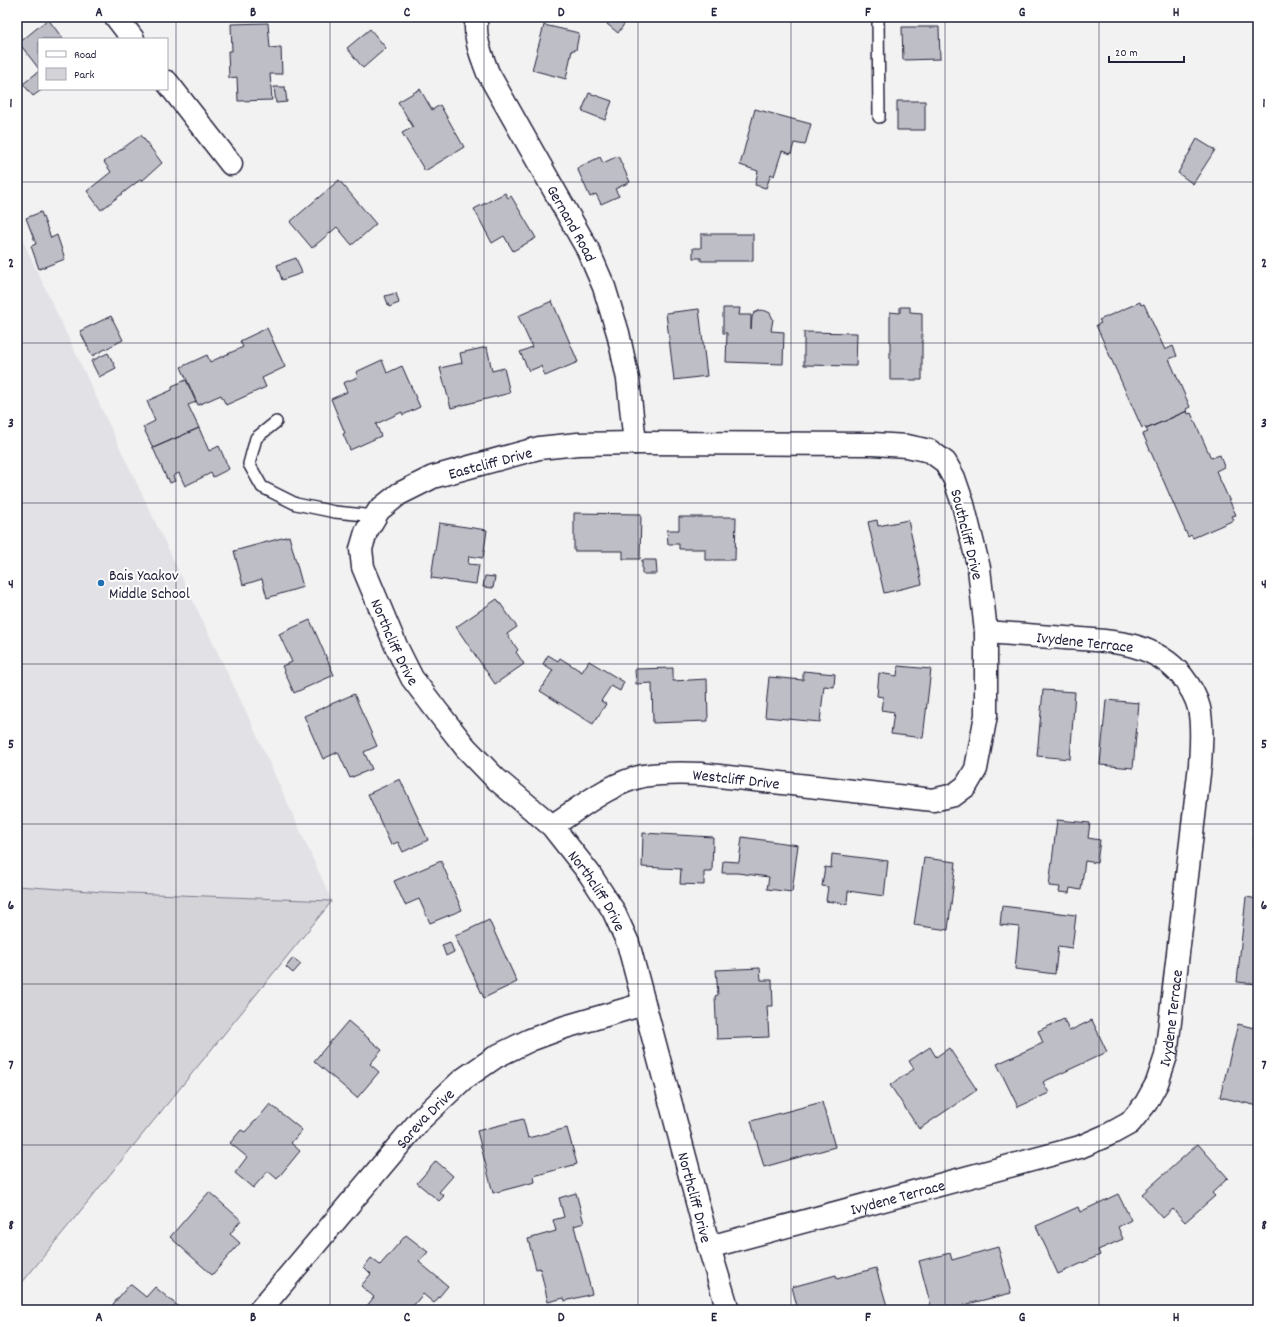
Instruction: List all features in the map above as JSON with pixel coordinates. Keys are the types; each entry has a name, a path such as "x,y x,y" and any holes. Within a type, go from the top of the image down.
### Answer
{"street":[{"path":"116,17 132,38"},
{"name":"Gernand Road","path":"477,17 476,23 479,50 488,73 588,250 604,287 618,333 628,379 635,443"},
{"path":"168,83 231,164"},
{"name":"Eastcliff Drive","path":"371,524 379,510 399,494 434,477 539,448 578,444 635,443"},
{"name":"Southcliff Drive","path":"635,443 873,444 907,446 930,451 945,462 954,478 964,504 979,568 986,632 986,715 976,769 966,786 954,796 933,800"},
{"name":"Northcliff Drive","path":"371,524 361,548 363,567 412,678 466,748 495,778 552,826 589,873 613,910 628,943 709,1247 728,1310"},
{"name":"Ivydene Terrace","path":"709,1247 1080,1147 1110,1134 1130,1123 1146,1103 1157,1083 1166,1056 1200,765 1202,735 1198,707 1190,686 1177,670 1163,658 1142,648 1119,642 986,632"},
{"name":"Westcliff Drive","path":"552,826 613,787 642,776 670,773 702,774 933,800"},
{"name":"Sareva Drive","path":"260,1310 422,1119 462,1080 497,1056 530,1040 565,1027 644,1004"}],"lane":[{"path":"878,17 879,117"},
{"path":"276,422 256,438 249,464 262,487 296,504 335,512 371,524"}],"shaded area":[{"name":"Bais Yaakov Middle School","path":"17,228 249,718 332,901 104,892 17,886"}],"green space":[{"path":"17,886 104,892 332,901 17,1289"}],"building":[{"path":"611,17 629,17 618,33 607,24"},
{"path":"48,19 62,38 38,38 38,68 19,43"},
{"path":"268,23 270,48 281,47 282,74 270,74 272,100 238,101 237,77 229,78 228,51 232,51 231,24"},
{"path":"544,25 579,33 576,50 572,50 566,79 532,70"},
{"path":"902,27 939,27 940,59 903,60"},
{"path":"370,29 386,48 363,68 347,48"},
{"path":"38,72 38,90 42,90 33,96 23,84"},
{"path":"274,87 285,87 287,102 276,103"},
{"path":"420,89 432,110 440,105 464,147 425,171 402,133 413,127 398,102"},
{"path":"589,93 612,101 605,120 582,111"},
{"path":"897,101 925,101 925,130 897,130"},
{"path":"755,109 811,124 805,145 794,143 791,154 782,151 774,176 771,174 766,188 755,185 758,171 740,165"},
{"path":"141,135 162,163 142,181 141,179 101,210 87,191 111,172 104,162"},
{"path":"1197,139 1215,150 1193,184 1178,173"},
{"path":"618,156 630,182 615,189 619,196 601,204 596,194 590,197 577,168 600,157 603,163"},
{"path":"339,180 376,224 352,245 337,227 312,248 290,222"},
{"path":"505,193 508,198 511,196 536,238 513,251 504,236 492,243 474,209"},
{"path":"41,212 51,238 57,235 65,259 39,269 31,246 36,244 26,218"},
{"path":"701,234 753,234 753,261 701,261 701,258 693,258 693,248 701,248"},
{"path":"296,258 302,273 282,280 277,265"},
{"path":"396,293 399,303 389,307 385,296"},
{"path":"552,301 578,362 545,376 541,366 529,371 520,352 532,347 518,316"},
{"path":"1140,302 1141,305 1144,304 1165,350 1173,346 1177,356 1169,359 1190,407 1186,409 1187,411 1146,429 1145,427 1142,428 1096,325 1101,323 1099,320"},
{"path":"900,307 910,307 910,312 922,313 922,380 890,380 890,312 900,313"},
{"path":"723,308 740,308 739,315 751,315 751,329 752,317 754,313 761,310 770,313 773,319 771,331 784,332 783,364 726,362 727,333 723,333"},
{"path":"699,309 707,376 674,380 666,313"},
{"path":"111,316 123,340 92,356 80,331"},
{"path":"267,328 285,367 262,378 266,387 226,405 221,395 198,405 181,367 207,355 210,362 243,347 240,341"},
{"path":"804,332 857,333 856,366 804,365"},
{"path":"487,347 492,371 504,368 510,393 451,408 440,368 462,363 460,353"},
{"path":"108,353 116,368 99,377 91,361"},
{"path":"382,360 387,373 402,366 420,407 403,415 402,412 376,424 381,436 350,450 343,434 345,433 331,399 347,392 343,383 358,377 356,372"},
{"path":"186,380 196,402 188,405 199,428 153,448 143,427 155,421 147,401 172,390 172,386"},
{"path":"1187,411 1188,414 1191,413 1211,458 1220,455 1224,467 1216,471 1236,515 1232,516 1234,520 1193,538 1191,535 1188,537 1143,434 1148,432 1146,429"},
{"path":"199,428 209,451 219,446 229,469 213,477 211,473 185,486 179,473 173,476 175,481 170,483 153,448"},
{"path":"574,513 641,514 640,559 623,559 623,551 574,551"},
{"path":"679,517 736,517 735,560 705,560 705,549 679,549 679,544 668,544 667,530 679,530"},
{"path":"877,520 878,526 908,520 922,584 884,593 868,522"},
{"path":"439,523 487,530 483,558 469,556 468,564 479,565 476,584 431,578"},
{"path":"289,536 303,587 267,598 262,579 243,585 234,551"},
{"path":"642,560 656,560 657,574 642,574"},
{"path":"485,576 495,577 493,588 483,587"},
{"path":"497,599 517,627 507,634 518,650 516,652 524,664 495,684 456,627"},
{"path":"310,620 334,675 294,693 282,666 292,662 279,634"},
{"path":"548,655 558,661 560,658 582,672 589,661 624,682 620,691 611,686 601,701 606,704 593,724 540,691 553,670 543,664"},
{"path":"898,666 931,669 923,738 891,734 894,712 881,710 883,697 877,696 879,673 897,676"},
{"path":"673,668 673,681 707,679 708,721 653,723 652,683 636,684 635,669"},
{"path":"803,671 835,674 834,687 824,686 820,722 765,717 769,677 803,680"},
{"path":"1043,690 1075,692 1070,759 1037,756"},
{"path":"354,694 377,746 364,752 372,769 350,778 338,752 323,759 304,716"},
{"path":"1106,700 1139,703 1133,768 1100,765"},
{"path":"400,779 428,840 403,852 398,842 391,845 368,794"},
{"path":"1258,797 1258,848 1253,847"},
{"path":"1057,820 1090,823 1088,838 1100,840 1097,863 1085,861 1081,890 1070,888 1069,893 1059,892 1060,887 1049,886"},
{"path":"643,833 713,837 712,872 704,872 704,885 680,884 681,869 642,867"},
{"path":"742,837 798,845 792,892 767,889 769,877 737,873 722,873 723,861 739,862"},
{"path":"832,854 888,861 884,896 848,891 847,904 826,901 828,887 822,886 825,867 831,868"},
{"path":"924,858 956,862 948,930 914,925"},
{"path":"441,861 462,910 430,923 419,899 405,905 394,881"},
{"path":"1246,897 1258,899 1258,984 1237,982"},
{"path":"1002,906 1076,915 1072,948 1058,946 1055,974 1015,969 1019,927 1000,925"},
{"path":"489,920 517,982 484,998 455,936"},
{"path":"450,942 454,952 446,956 442,945"},
{"path":"293,958 301,964 293,973 286,967"},
{"path":"760,968 761,980 772,980 773,1006 767,1006 769,1037 717,1039 715,996 718,995 716,970"},
{"path":"1064,1019 1069,1031 1092,1020 1107,1052 1043,1082 1049,1093 1018,1107 997,1064 1043,1043 1038,1031"},
{"path":"348,1021 382,1050 370,1064 379,1072 357,1098 314,1061"},
{"path":"1238,1024 1258,1029 1258,1106 1220,1097"},
{"path":"930,1047 936,1057 949,1048 977,1090 919,1129 890,1085 914,1069 909,1061"},
{"path":"822,1102 835,1147 764,1167 751,1121"},
{"path":"270,1104 302,1130 291,1143 300,1151 277,1179 268,1171 253,1188 235,1173 247,1157 230,1143 241,1130 245,1132"},
{"path":"523,1119 528,1138 567,1128 577,1164 534,1176 535,1182 493,1193 477,1131"},
{"path":"1198,1144 1228,1178 1212,1193 1215,1196 1185,1222 1173,1209 1163,1218 1142,1194"},
{"path":"436,1161 453,1176 439,1192 444,1196 439,1201 417,1183"},
{"path":"209,1192 241,1220 230,1234 240,1243 212,1275 170,1237"},
{"path":"576,1193 584,1223 574,1226 592,1294 565,1301 564,1298 548,1302 540,1268 536,1269 528,1239 556,1231 553,1220 564,1217 559,1198"},
{"path":"1118,1194 1131,1220 1118,1227 1123,1239 1098,1250 1100,1255 1058,1274 1036,1226 1078,1207 1080,1212"},
{"path":"406,1235 428,1252 419,1262 448,1286 434,1303 423,1294 413,1306 418,1310 367,1310 366,1307 374,1297 361,1286 371,1274 364,1267 371,1258 380,1265"},
{"path":"998,1247 1011,1293 964,1305 964,1309 962,1310 932,1310 919,1261 950,1253 952,1260"},
{"path":"876,1268 887,1306 874,1310 798,1310 792,1287 836,1275 837,1279"},
{"path":"130,1284 146,1297 155,1287 179,1307 176,1310 108,1310"}],"place":[{"name":"Bais Yaakov Middle School","path":"101,583"}]}
